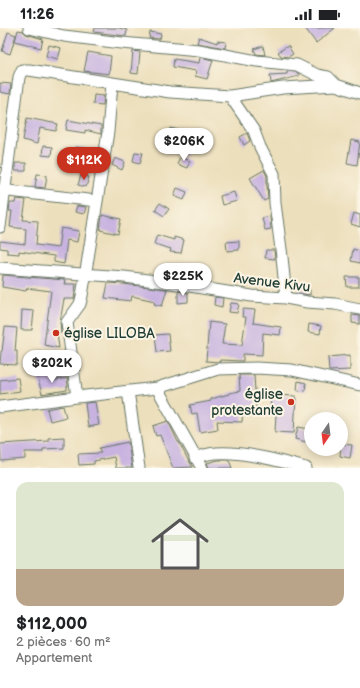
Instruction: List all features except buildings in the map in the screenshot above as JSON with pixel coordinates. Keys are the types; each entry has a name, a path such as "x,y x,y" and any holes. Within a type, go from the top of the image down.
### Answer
{"street":[{"path":"29,28 64,36 137,45 199,50 257,61 297,65 317,75 328,77 336,85"},
{"path":"0,227 2,190 19,78 22,70 170,92 230,96 283,88 336,85 360,93"},
{"path":"77,397 67,322 80,304 108,132 112,84"},
{"path":"230,96 254,131 260,147 274,174 275,203 286,298"},
{"path":"2,190 97,201"},
{"name":"Avenue Kivu","path":"0,268 85,274 171,283 252,296 286,298 307,302 335,304 360,309"},
{"path":"0,407 157,388 218,369 256,368 292,370 360,384"},
{"path":"157,388 202,468"},
{"path":"128,392 140,468"},
{"path":"195,458 216,452 231,453 254,456 301,467"}],"place":[{"name":"église LILOBA","path":"56,333"},
{"name":"église protestante","path":"291,402"}]}
